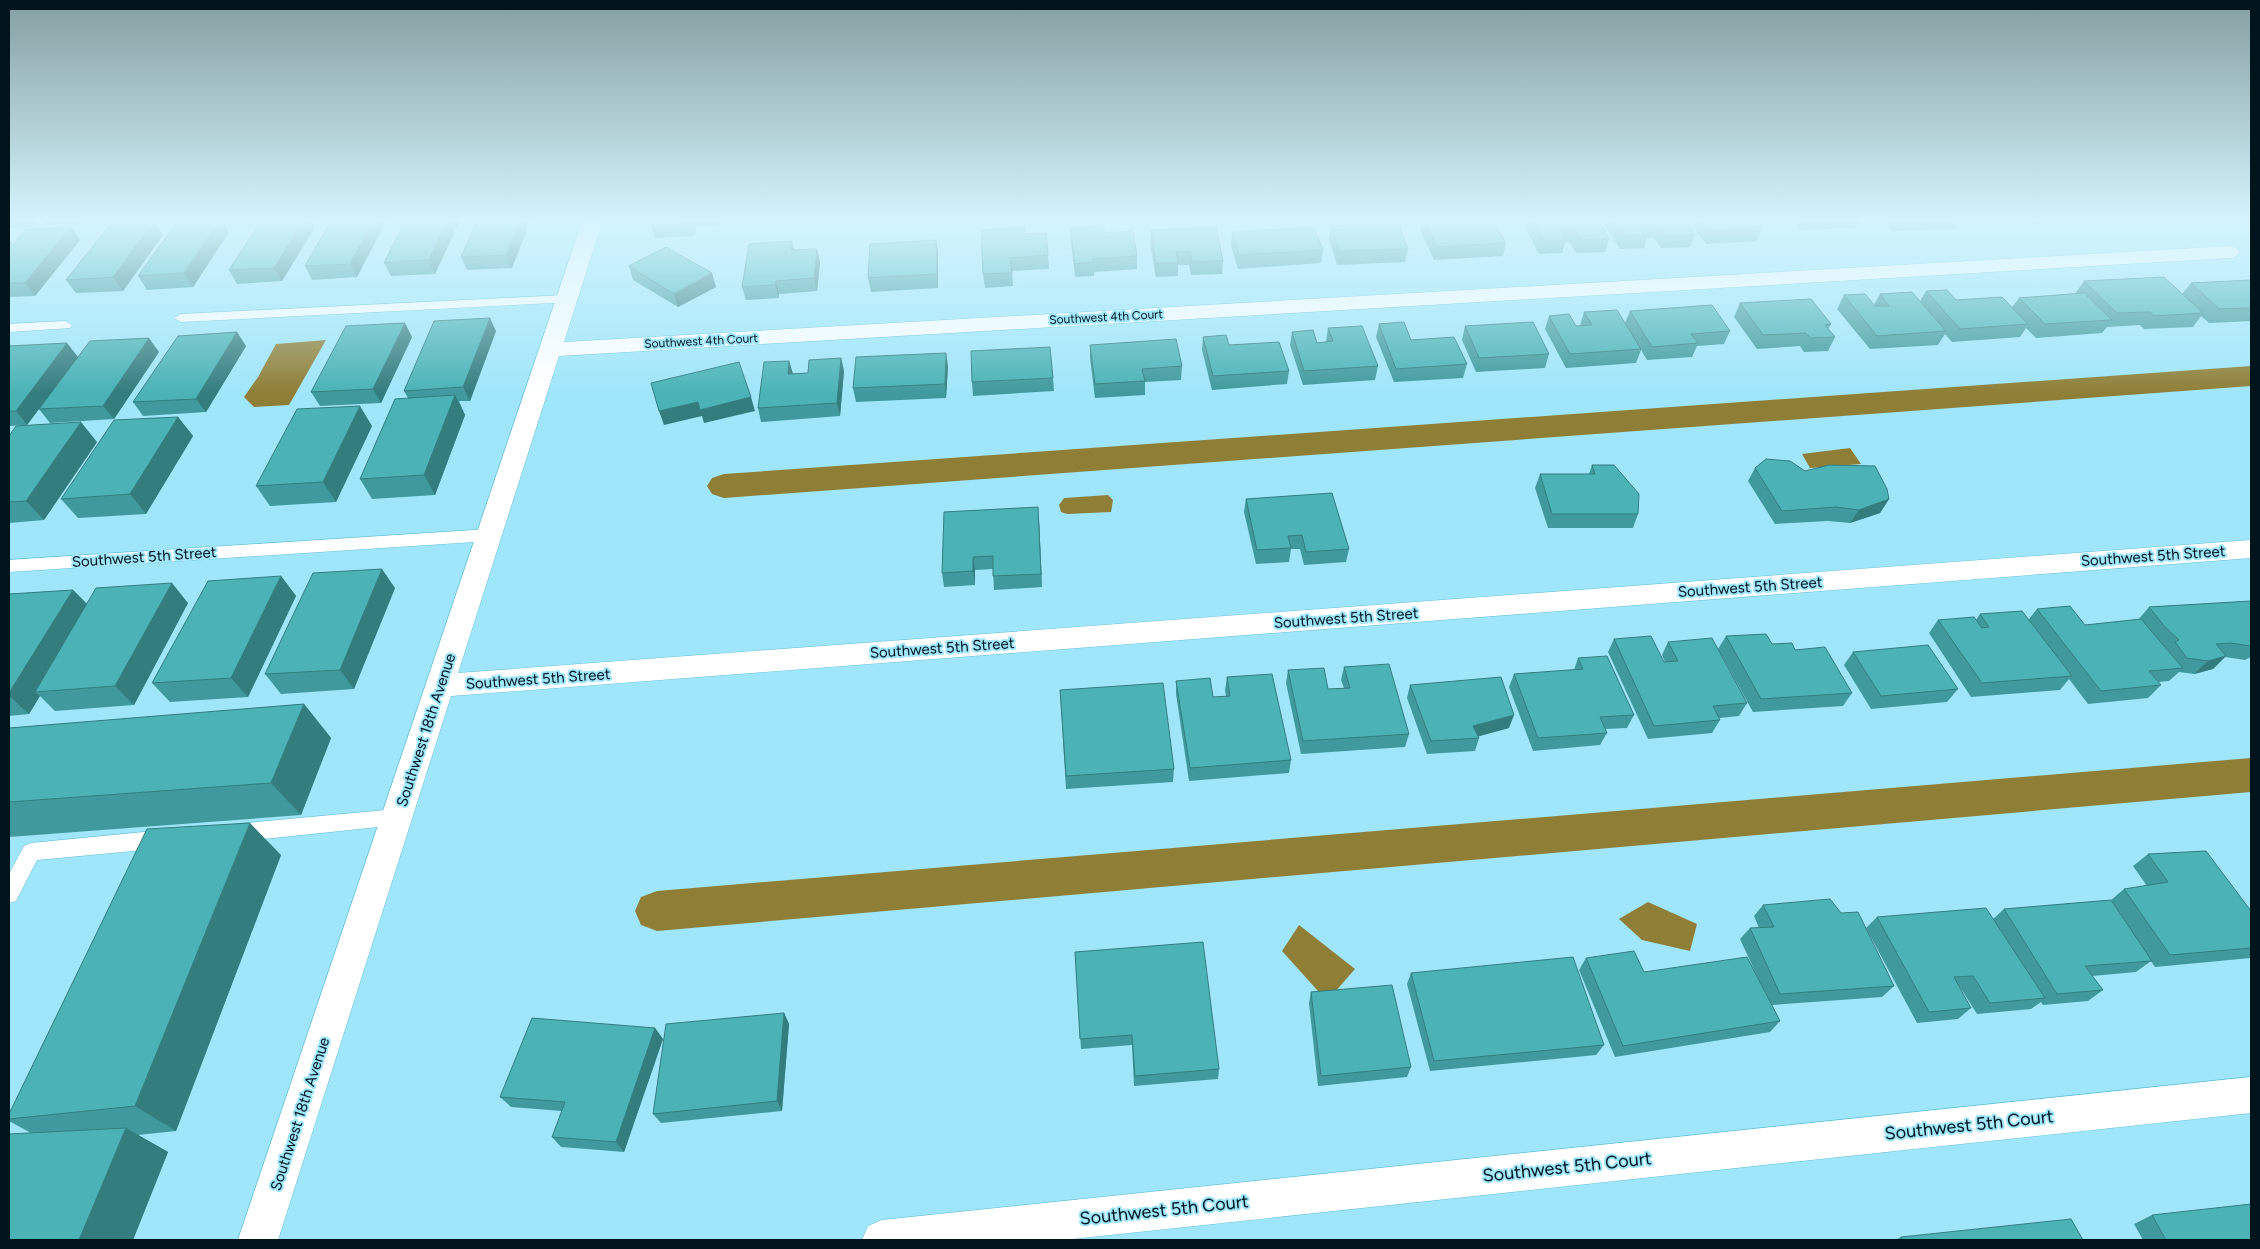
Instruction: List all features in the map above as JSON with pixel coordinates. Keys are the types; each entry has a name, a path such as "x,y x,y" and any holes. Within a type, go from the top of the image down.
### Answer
{"street":[{"name":"Southwest 18th Avenue","path":"258,1240 574,277"},
{"name":"Southwest 4th Court","path":"550,350 1797,277"},
{"name":"Southwest 5th Street","path":"440,686 2251,549"},
{"name":"Southwest 5th Court","path":"882,1240 2251,1095"}],"lane":[{"path":"181,318 567,299"},
{"path":"9,328 66,325"},
{"name":"Southwest 5th Street","path":"9,566 490,534"},
{"path":"221,834 397,817"},
{"path":"9,894 31,852 167,845"}],"shaded area":[{"path":"326,340 289,405 254,407 244,397 258,377 276,344"},
{"path":"1850,448 1861,464 1810,468 1802,454"},
{"path":"1108,495 1113,500 1111,512 1067,514 1061,512 1059,505 1064,498"},
{"path":"1648,902 1697,924 1690,951 1642,940 1619,919"},
{"path":"1299,925 1355,969 1327,1001 1282,951"}],"building":[{"path":"9,277 30,277 25,283 9,283"},
{"path":"68,277 109,277 66,280"},
{"path":"647,277 704,277 674,294"},
{"path":"744,277 814,277 776,281 775,285 742,287"},
{"path":"2164,277 2203,313 2154,316 2150,312 2117,313 2084,281"},
{"path":"2251,280 2251,308 2219,309 2191,283"},
{"path":"1947,290 1956,300 2002,297 2028,324 1960,329 1926,291"},
{"path":"1912,292 1946,331 1877,336 1844,295 1865,294 1875,306 1889,306 1880,294"},
{"path":"2084,293 2112,320 2045,324 2019,298"},
{"path":"1811,299 1831,324 1825,325 1835,337 1811,338 1806,333 1763,335 1740,303"},
{"path":"1712,305 1730,331 1691,334 1698,343 1652,347 1630,311"},
{"path":"1617,310 1641,349 1570,354 1549,316 1569,314 1576,326 1592,325 1584,312"},
{"path":"490,318 463,387 404,391 434,321"},
{"path":"1404,322 1411,340 1454,337 1467,364 1396,369 1379,324"},
{"path":"1533,322 1549,354 1479,358 1465,326"},
{"path":"405,323 373,389 311,392 346,326"},
{"path":"1362,326 1378,366 1304,371 1292,332 1313,330 1317,343 1333,341 1328,328"},
{"path":"237,332 196,399 133,402 178,336"},
{"path":"1226,335 1229,345 1279,342 1289,371 1213,376 1203,337"},
{"path":"149,338 103,406 39,409 90,341"},
{"path":"1176,339 1182,366 1142,369 1145,381 1095,384 1090,345"},
{"path":"67,343 16,411 9,411 9,346"},
{"path":"1050,347 1053,378 972,382 971,351"},
{"path":"946,353 945,384 853,388 856,357"},
{"path":"841,358 837,403 758,408 764,362 789,361 788,374 808,373 809,360"},
{"path":"739,362 751,397 700,410 698,402 659,411 651,383"},
{"path":"455,395 424,475 360,479 395,399"},
{"path":"360,406 323,482 256,486 297,409"},
{"path":"178,417 130,494 61,499 114,420"},
{"path":"81,422 26,501 9,502 9,436 16,426"},
{"path":"1766,459 1790,461 1805,471 1829,465 1875,466 1887,489 1889,499 1859,510 1836,507 1782,511 1755,468"},
{"path":"1592,465 1614,465 1639,494 1638,514 1552,514 1540,474 1595,474"},
{"path":"1332,493 1349,549 1306,552 1302,535 1288,536 1291,548 1257,550 1246,499"},
{"path":"1038,507 1041,574 993,576 993,556 973,557 973,571 942,573 944,512"},
{"path":"382,569 340,670 265,674 313,573"},
{"path":"281,576 231,678 152,683 208,581"},
{"path":"172,583 115,686 35,692 96,588"},
{"path":"73,590 9,693 9,594"},
{"path":"2251,601 2251,646 2231,643 2216,644 2226,656 2208,661 2187,658 2175,642 2179,640 2165,627 2149,607"},
{"path":"2070,606 2085,625 2141,619 2183,668 2149,671 2161,685 2101,691 2037,609"},
{"path":"2022,611 2072,676 1982,683 1938,620 1974,617 1982,628 1989,627 1980,614"},
{"path":"1766,634 1772,644 1792,643 1795,650 1825,647 1852,693 1761,699 1726,636"},
{"path":"1651,636 1664,662 1678,661 1668,642 1712,638 1747,703 1713,706 1720,720 1654,726 1614,639"},
{"path":"1928,645 1958,689 1881,696 1853,652"},
{"path":"1607,656 1634,715 1600,717 1607,733 1538,738 1514,674 1583,669 1578,658"},
{"path":"1389,664 1409,734 1303,741 1288,670 1324,668 1328,689 1350,688 1344,667"},
{"path":"1272,674 1291,760 1190,768 1176,681 1210,678 1213,697 1230,696 1227,677"},
{"path":"1501,677 1514,715 1473,726 1479,738 1431,741 1410,685"},
{"path":"1163,683 1174,769 1066,776 1060,690"},
{"path":"304,704 271,783 9,802 9,728"},
{"path":"250,823 135,1106 9,1119 9,1114 147,829"},
{"path":"2206,851 2251,911 2251,948 2170,955 2124,889 2168,882 2148,854"},
{"path":"1830,899 1841,913 1858,912 1894,986 1780,994 1750,928 1774,927 1763,905"},
{"path":"2111,900 2152,961 2085,966 2103,990 2057,994 2004,909"},
{"path":"1986,908 2045,998 1990,1003 1973,976 1954,977 1971,1008 1929,1012 1877,917"},
{"path":"1203,942 1219,1069 1135,1076 1132,1035 1080,1039 1075,952"},
{"path":"1634,951 1644,972 1747,957 1780,1021 1623,1046 1586,958"},
{"path":"1573,957 1604,1045 1434,1061 1411,973"},
{"path":"1392,985 1411,1067 1321,1076 1311,992"},
{"path":"784,1013 777,1101 653,1114 666,1024"},
{"path":"532,1018 655,1028 616,1142 552,1137 565,1102 500,1097"},
{"path":"126,1128 79,1240 9,1240 9,1134"},
{"path":"2251,1204 2251,1240 2166,1240 2152,1215"},
{"path":"2071,1219 2083,1240 1902,1240 1901,1237"}],"waterway":[{"path":"724,486 2251,376"},
{"path":"657,911 2251,775"}]}
